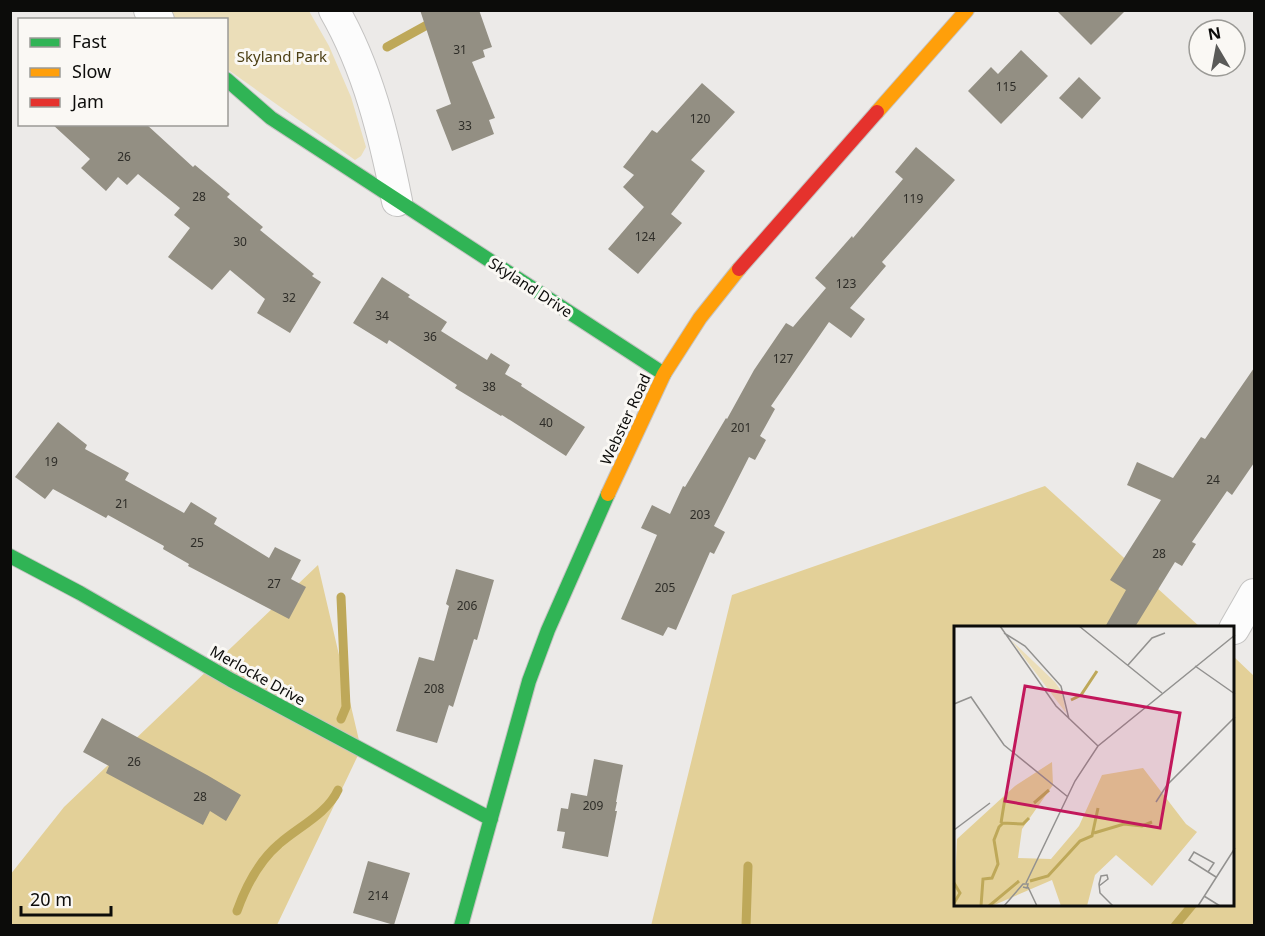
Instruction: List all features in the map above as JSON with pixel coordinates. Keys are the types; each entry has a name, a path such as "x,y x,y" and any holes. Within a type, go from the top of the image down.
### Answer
{"street":[{"path":"334,10 366,83 384,140 397,201"},
{"name":"Webster Road","path":"461,926 529,681 548,630 664,374 700,318 734,274 967,10"},
{"name":"Skyland Drive","path":"228,81 271,118 664,374"},
{"name":"Merlocke Drive","path":"10,556 80,593 231,680 491,819"},
{"path":"1235,626 1254,594"}],"green space":[{"name":"Skyland Park","path":"162,11 309,11 329,46 351,97 366,147 361,156 355,160 228,70 228,18 171,18"}],"shaded area":[{"path":"1045,486 1199,626 954,626 954,906 1235,906 1235,658 1254,676 1254,925 651,926 732,595"},
{"path":"318,565 361,749 277,925 11,925 10,875 64,807"}],"building":[{"path":"420,10 479,10 492,47 483,50 485,57 472,62 495,118 489,120 494,134 452,151 436,110 451,104"},
{"path":"1056,10 1126,10 1091,45"},
{"path":"1021,50 1048,76 1001,124 968,91 991,67 998,74"},
{"path":"1079,77 1101,98 1082,119 1059,98"},
{"path":"702,83 735,112 691,160 705,171 671,214 682,223 638,274 608,249 644,207 623,187 634,175 623,167 652,130 657,133"},
{"path":"54,126 148,126 193,167 195,165 230,194 227,197 263,227 260,230 321,282 290,333 257,313 265,299 230,270 212,290 168,257 190,228 174,215 180,208 138,174 127,185 118,177 106,191 81,168 90,159"},
{"path":"916,147 955,180 882,262 886,266 850,308 865,319 851,338 829,322 771,406 775,409 760,436 766,440 755,460 749,457 714,526 725,532 714,554 710,552 676,630 668,627 663,636 621,619 657,535 641,528 652,505 670,514 683,486 685,487 754,370 786,323 793,327 826,288 815,278 852,236 853,238 903,179 895,172"},
{"path":"382,277 447,322 441,331 487,360 491,353 510,365 505,374 585,427 566,456 455,388 457,385 389,340 387,344 353,323"},
{"path":"1254,368 1254,463 1232,495 1227,491 1192,542 1196,544 1182,566 1175,562 1136,626 1106,626 1126,590 1110,580 1161,500 1127,485 1137,462 1173,478 1201,437 1205,439"},
{"path":"58,422 87,445 85,449 129,473 125,480 184,513 191,502 217,518 214,524 269,558 275,547 301,560 291,579 306,587 289,619 188,566 189,564 163,549 164,546 108,515 106,518 53,489 45,499 15,477"},
{"path":"456,569 494,580 477,640 474,639 453,707 449,705 437,743 396,731 419,657 434,661"},
{"path":"102,718 241,795 226,821 210,811 203,825 106,773 109,766 83,752"},
{"path":"594,759 623,765 608,857 562,848 565,832 557,831 561,808 568,809 571,793 587,796"},
{"path":"368,861 410,873 394,925 353,913"}],"waterway":[{"path":"387,47 436,20"},
{"path":"341,597 346,707 341,719"},
{"path":"237,911 249,883 265,858 279,844 320,813 338,790"},
{"path":"746,926 748,866"},
{"path":"1175,926 1191,906"}],"traffic: fast":[{"path":"228,81 271,118 664,374"},
{"path":"461,926 529,681 548,630 608,494"},
{"path":"10,556 80,593 231,680 491,819"}],"traffic: slow":[{"path":"877,112 967,10"},
{"path":"608,494 664,374 700,318 739,269"}],"traffic: jam":[{"path":"739,269 877,112"}]}
